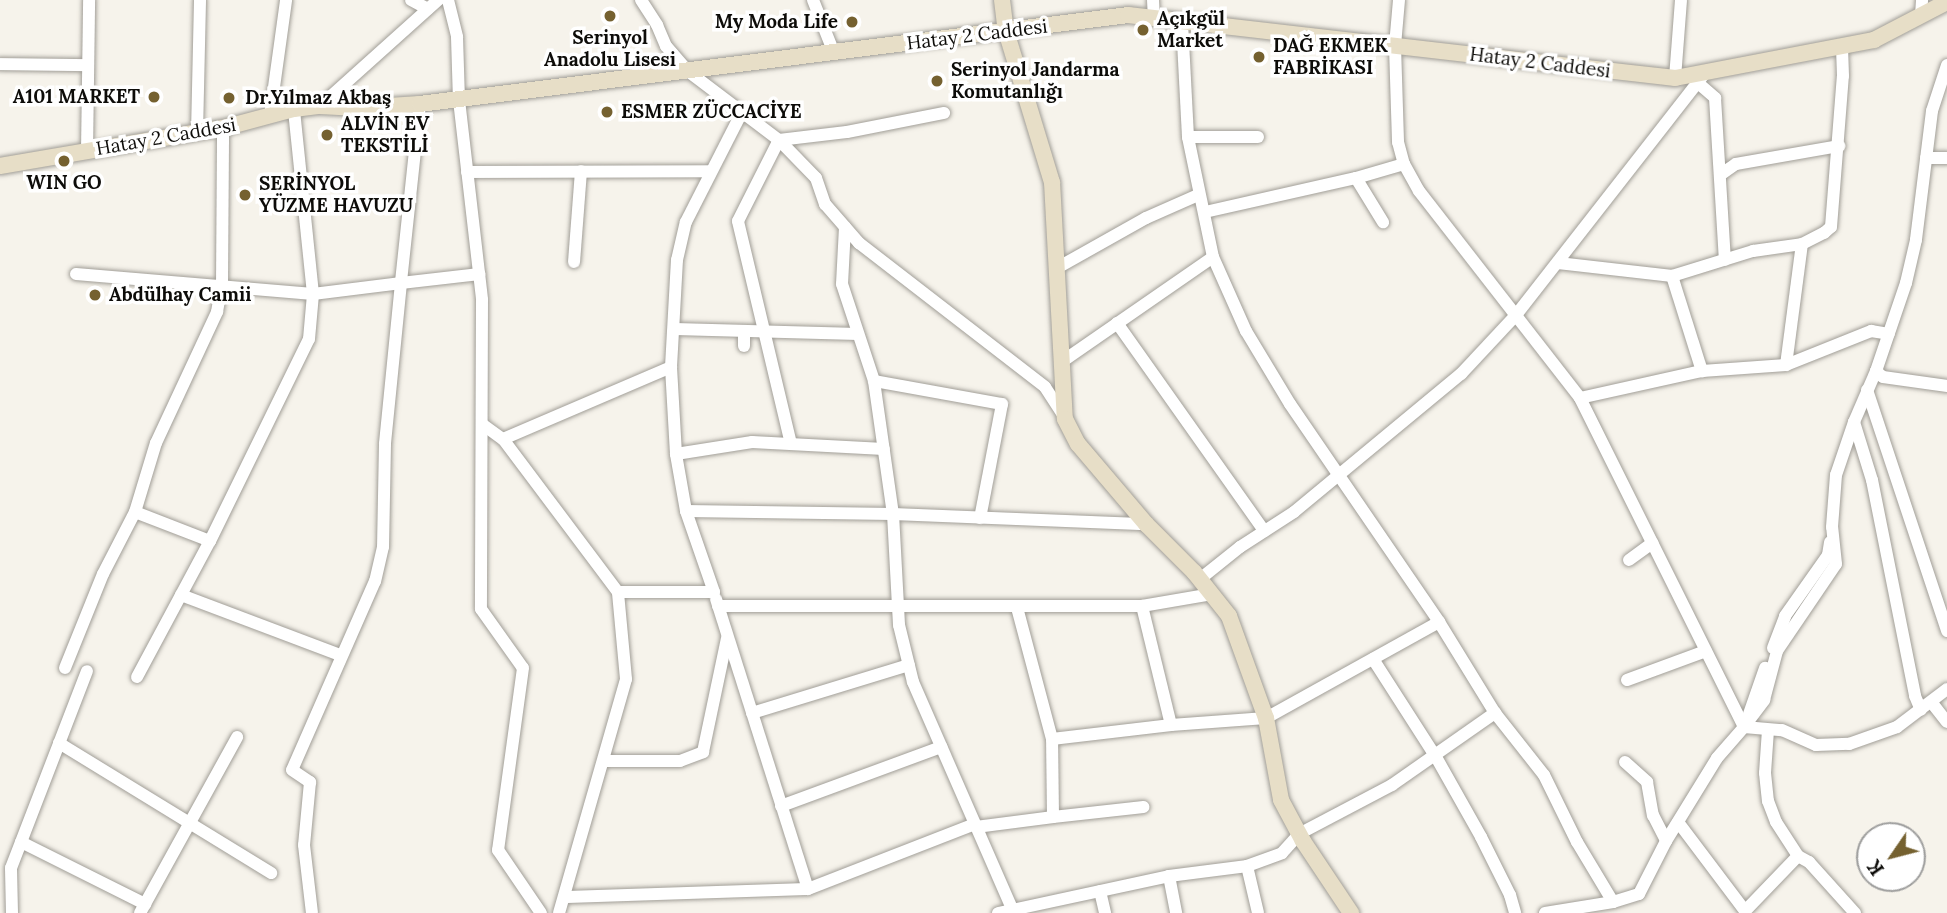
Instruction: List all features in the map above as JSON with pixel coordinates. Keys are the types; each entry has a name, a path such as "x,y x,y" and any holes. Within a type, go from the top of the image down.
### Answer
{"street":[{"path":"87,152 89,0"},
{"path":"197,133 200,0"},
{"path":"270,116 286,0"},
{"path":"411,0 433,5"},
{"path":"448,0 457,37 459,100 479,274 482,424 481,609 523,668 498,850 541,913"},
{"path":"641,0 657,24 666,46 689,72 741,114 779,139 816,178 825,204 859,243 1045,387 1078,444 1146,524 1212,594 1229,616 1266,718 1281,800 1299,834 1351,913"},
{"path":"813,0 834,53"},
{"path":"991,0 994,12 1006,31"},
{"path":"1002,0 1006,31 1052,181 1065,419"},
{"path":"1153,0 1154,19"},
{"path":"1399,0 1395,46 1398,142 1404,164 1419,191 1580,398 1744,727"},
{"path":"1675,78 1681,0"},
{"name":"Hatay 2 Caddesi","path":"0,166 223,128 294,109 320,106 358,108 459,100 1128,15 1675,78 1702,78 1874,40 1922,8 1947,2"},
{"path":"320,106 433,5"},
{"path":"1182,22 1188,137 1198,195 1205,212 1213,257 1246,331 1290,404 1439,622 1495,713 1544,775 1577,842 1613,902"},
{"path":"1558,263 1671,276 1769,247 1802,244 1831,228 1839,146 1842,47"},
{"path":"0,64 88,65"},
{"path":"1545,913 1569,911 1639,894 1666,841 1717,758 1764,700 1777,651 1836,564 1832,527 1836,475 1906,283 1916,240 1932,111 1947,65"},
{"path":"1200,579 1294,512 1461,374 1516,315 1702,78 1715,98 1720,223 1725,260"},
{"path":"312,913 304,845 310,782 292,770 340,655 375,581 383,547 386,444 420,104"},
{"path":"137,677 210,541 309,339 313,294 294,109"},
{"path":"779,139 847,132 944,113"},
{"path":"741,114 686,222 677,260 671,367 676,454 687,511 808,889"},
{"path":"65,668 103,574 135,512 156,443 216,312 222,284 223,128"},
{"path":"1188,137 1258,137"},
{"path":"779,139 738,221 791,444"},
{"path":"1720,175 1736,164 1839,146"},
{"path":"1926,158 1947,158"},
{"path":"1205,212 1356,178 1404,164"},
{"path":"574,262 581,171"},
{"path":"467,172 711,171"},
{"path":"1356,178 1383,222"},
{"path":"1057,268 1146,218 1198,195"},
{"path":"845,226 842,285 874,380 893,514 899,625 913,682 1014,911"},
{"path":"1786,365 1802,244"},
{"path":"1060,363 1213,257"},
{"path":"76,274 222,284 313,294 479,274"},
{"path":"1671,276 1702,371"},
{"path":"1117,323 1264,531"},
{"path":"675,329 858,334"},
{"path":"744,331 744,346"},
{"path":"1580,398 1702,371 1786,365 1871,331 1889,334"},
{"path":"503,439 671,367"},
{"path":"1876,371 1883,377 1947,386"},
{"path":"874,380 1002,404 980,518"},
{"path":"1867,390 1947,631"},
{"path":"1854,422 1872,480 1915,696 1947,722"},
{"path":"482,424 503,439 618,592 626,679 566,897 559,913"},
{"path":"676,454 752,442 884,449"},
{"path":"687,511 893,514 1146,524"},
{"path":"135,512 210,541"},
{"path":"1629,560 1653,543"},
{"path":"618,592 714,592"},
{"path":"718,606 1142,606 1212,594"},
{"path":"181,595 340,655"},
{"path":"1142,606 1171,725"},
{"path":"1017,607 1052,739 1053,817"},
{"path":"1052,739 1171,725 1266,718 1439,622"},
{"path":"604,761 680,761 703,752 727,636"},
{"path":"1627,680 1706,651"},
{"path":"1373,659 1436,757 1481,836 1510,895 1515,913"},
{"path":"752,713 909,665"},
{"path":"12,913 6,871 21,842 87,671"},
{"path":"1744,727 1782,730 1816,745 1849,744 1897,727 1947,689"},
{"path":"998,913 1169,876 1247,866 1282,853 1299,834 1392,785 1436,757 1495,713"},
{"path":"1768,730 1765,773 1768,801 1776,822 1798,856 1809,862 1855,913"},
{"path":"21,842 143,908 237,737"},
{"path":"59,743 271,873"},
{"path":"782,806 941,747"},
{"path":"1625,762 1647,782 1653,815 1666,841"},
{"path":"566,897 808,889 975,825 1143,807"},
{"path":"1678,822 1743,912 1798,856"},
{"path":"1247,866 1258,913"},
{"path":"1169,876 1177,913"},
{"path":"1100,891 1105,913"}],"place":[{"name":"Serinyol Anadolu Lisesi","path":"610,16"},
{"name":"My Moda Life","path":"852,22"},
{"name":"Açıkgül Market","path":"1143,30"},
{"name":"DAĞ EKMEK FABRİKASI","path":"1259,57"},
{"name":"Serinyol Jandarma Komutanlığı","path":"937,81"},
{"name":"A101 MARKET","path":"154,97"},
{"name":"Dr.Yılmaz Akbaş","path":"229,98"},
{"name":"ESMER ZÜCCACİYE","path":"607,112"},
{"name":"ALVİN EV TEKSTİLİ","path":"327,135"},
{"name":"WIN GO","path":"64,161"},
{"name":"SERİNYOL YÜZME HAVUZU","path":"245,195"},
{"name":"Abdülhay Camii","path":"95,295"}]}
